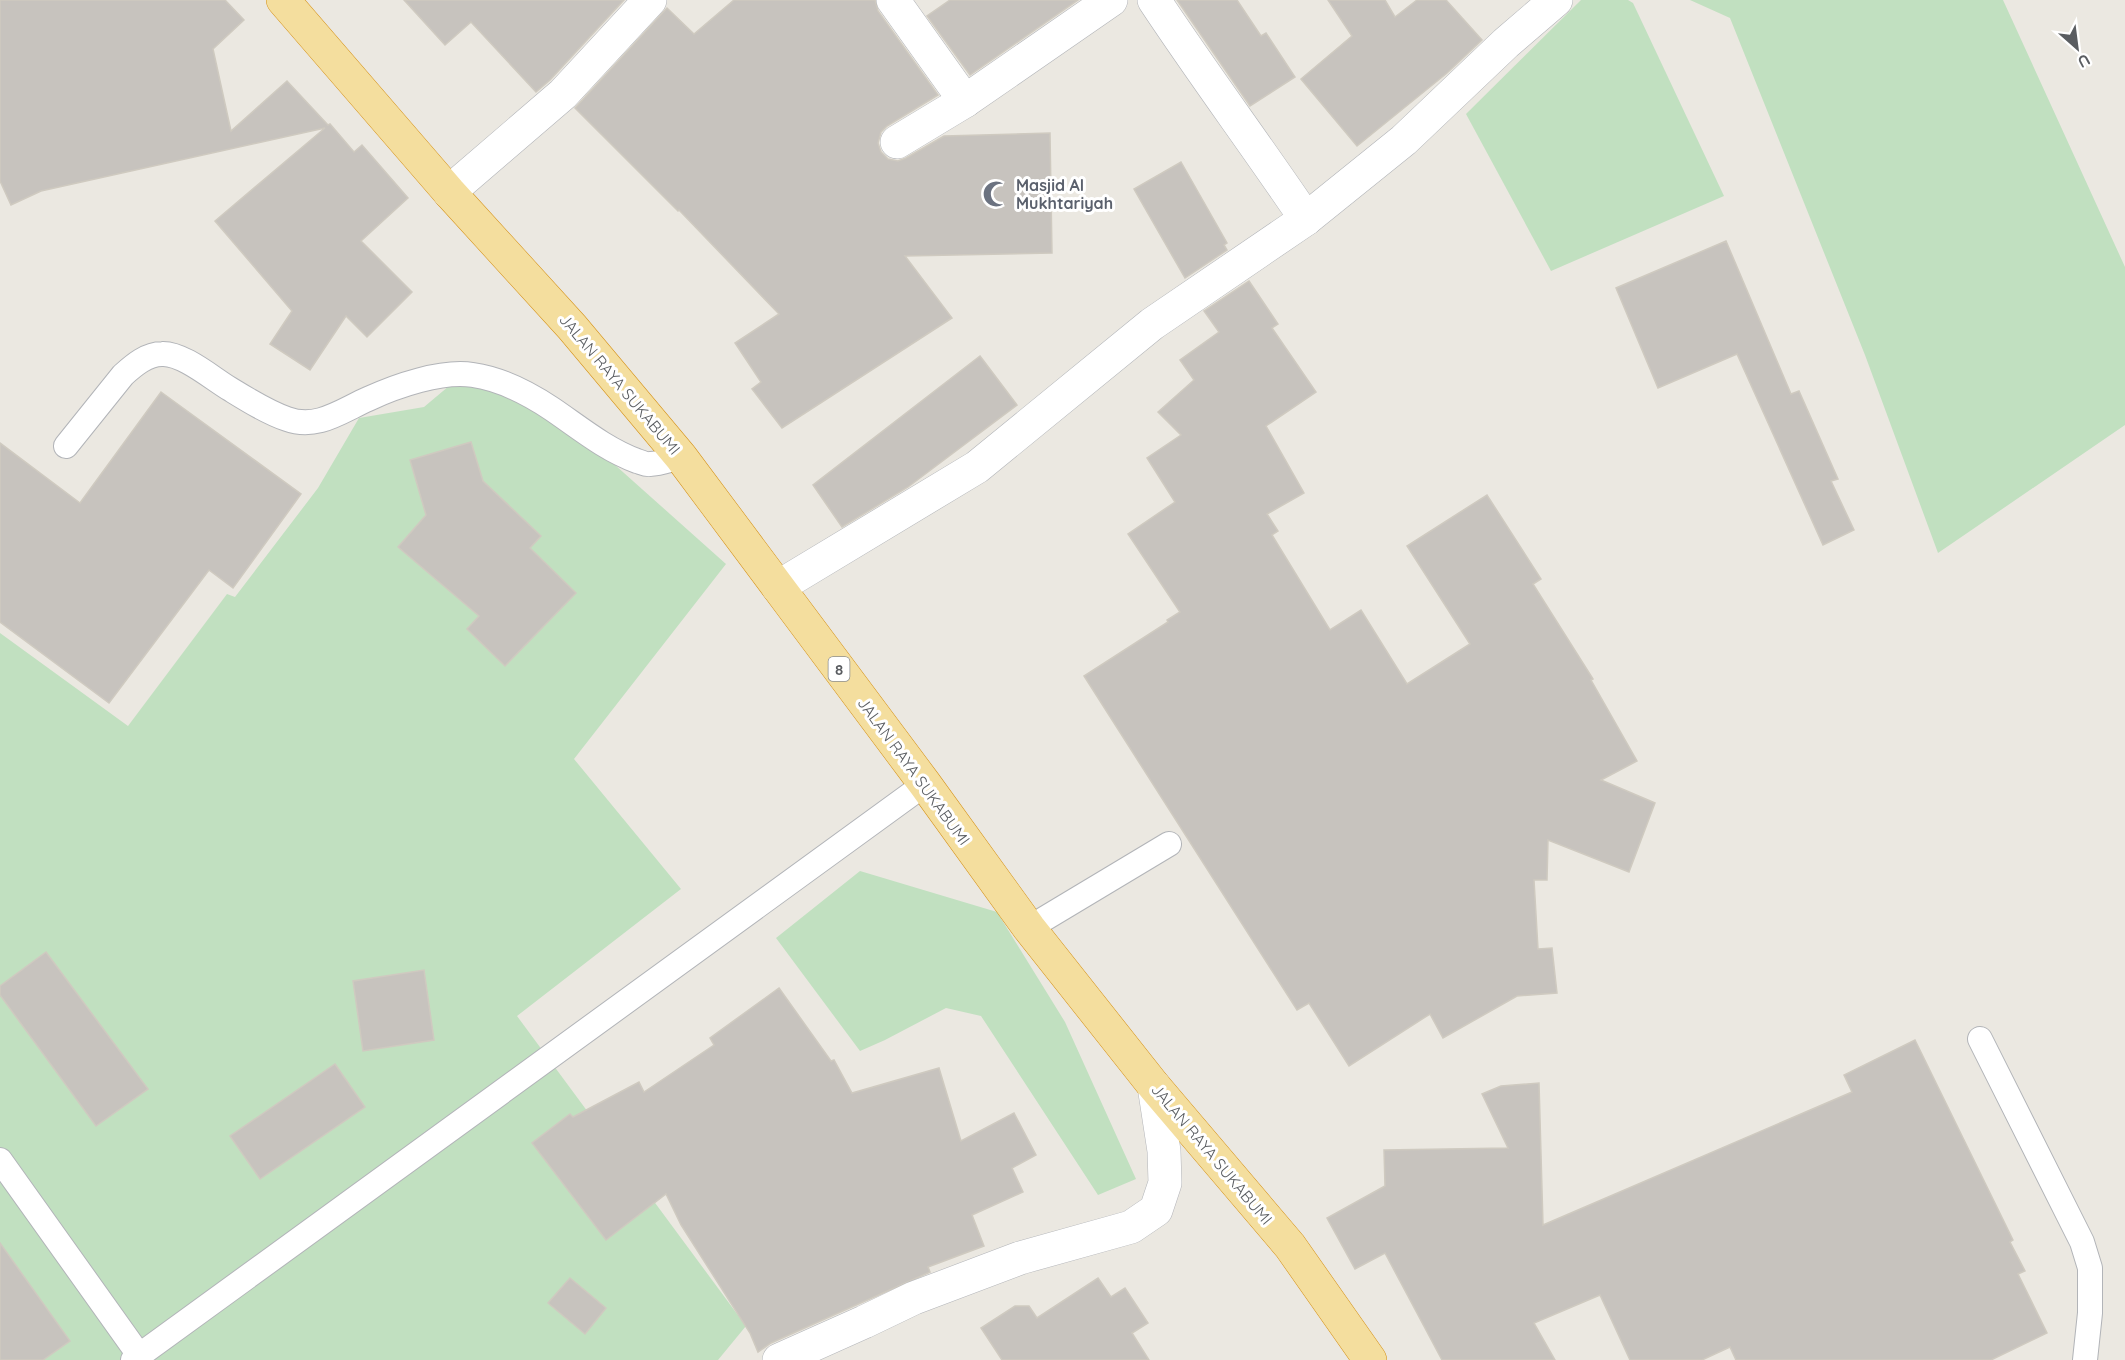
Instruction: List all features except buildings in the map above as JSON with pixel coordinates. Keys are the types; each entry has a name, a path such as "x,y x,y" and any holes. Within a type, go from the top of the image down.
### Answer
{"highway":[{"name":"JALAN RAYA SUKABUMI","path":"283,0 449,192 572,327 681,456 1029,928 1154,1086 1290,1246 1370,1360"}],"street":[{"path":"449,192 562,94 650,0"},
{"path":"893,0 964,101"},
{"path":"897,142 964,101 1111,0"},
{"path":"1154,0 1306,219"},
{"path":"778,587 977,467 1152,324 1306,219 1404,140 1556,0"},
{"path":"778,1360 951,1283 1020,1258 1131,1227 1156,1210 1165,1183 1164,1151 1154,1086"}],"lane":[{"path":"66,446 123,375 134,365 159,354 170,354 273,414 289,420 319,422 377,395 427,379 469,374 489,377 512,386 551,408 588,436 623,455 649,465 681,456"},
{"path":"0,1160 136,1357 925,784"},
{"path":"1029,928 1169,844"},
{"path":"1980,1039 2082,1242 2090,1268 2091,1313 2085,1360"}],"green space":[{"path":"1581,0 1628,0 1633,3 1724,196 1551,271 1466,114"},
{"path":"1690,0 2003,0 2125,267 2125,425 1938,553 1865,355 1730,18"},
{"path":"449,386 531,390 726,564 574,759 681,889 517,1016 746,1326 718,1360 0,1360 0,633 128,726 227,594 235,597 318,488 359,418 424,407"},
{"path":"860,871 997,912 1065,1022 1136,1179 1098,1195 981,1016 946,1008 860,1051 776,938"}],"place":[{"name":"Masjid Al Mukhtariyah","path":"996,194"}]}
